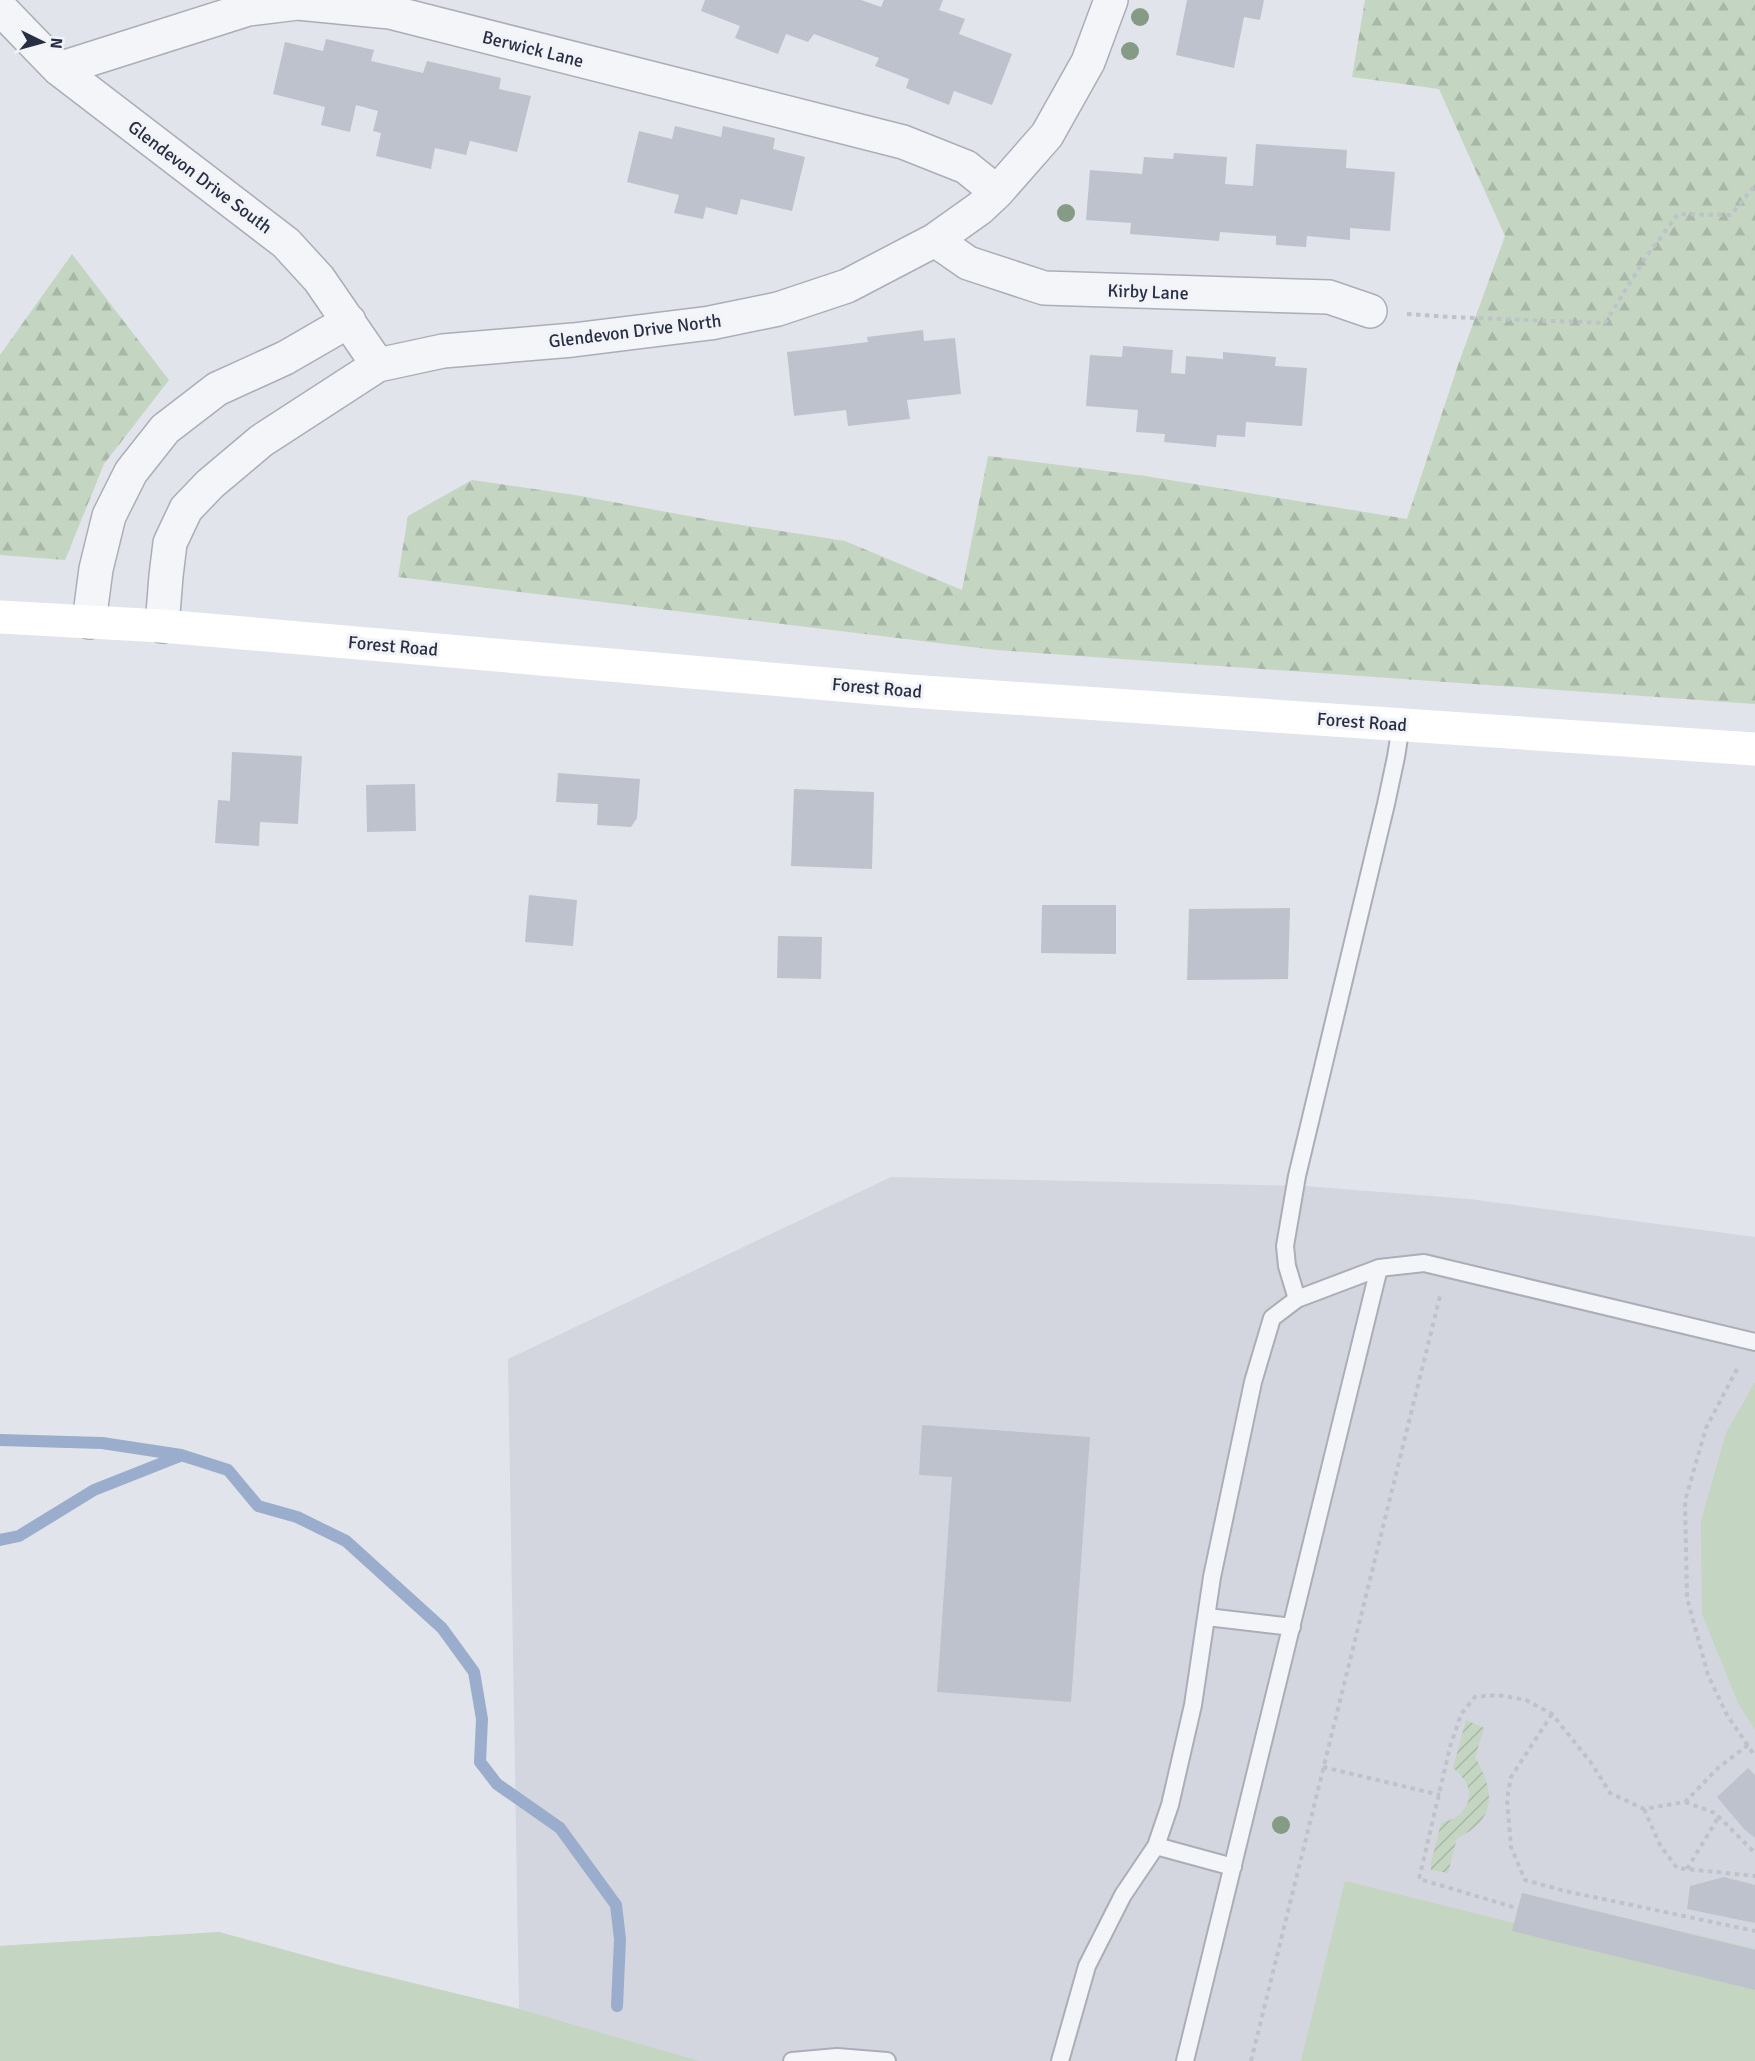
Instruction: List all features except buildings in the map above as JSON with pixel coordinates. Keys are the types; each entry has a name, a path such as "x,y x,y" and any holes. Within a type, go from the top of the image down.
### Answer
{"main road":[{"name":"Forest Road","path":"0,617 162,626 859,687 1755,749"}],"street":[{"name":"Glendevon Drive North","path":"162,626 171,543 186,509 210,484 261,441 378,365 443,351 573,340 710,323 778,309 847,286 935,240 980,208 1047,135 1088,62 1111,0"},
{"name":"Berwick Lane","path":"59,69 248,9 298,3 390,12 903,142 966,167 997,192"},
{"name":"Glendevon Drive South","path":"0,8 59,69 286,243 319,279 378,365"},
{"name":"Kirby Lane","path":"935,240 969,263 1044,288 1329,297 1370,311"},
{"path":"89,622 96,569 109,516 131,472 165,429 217,389 285,358 349,321"}],"lane":[{"path":"1298,1299 1287,1266 1285,1246 1297,1176 1386,804 1401,725"},
{"path":"1060,2061 1088,1966 1123,1895 1156,1846 1170,1805 1193,1705 1212,1577 1253,1382 1272,1318 1298,1299 1379,1268 1424,1263 1753,1342"},
{"path":"1185,2061 1379,1268"},
{"path":"1207,1617 1292,1627"},
{"path":"1156,1846 1233,1867"},
{"path":"792,2061 837,2057 887,2061"}],"path":[{"path":"1370,311 1451,317 1605,323 1646,257 1678,214 1731,215 1755,184"},
{"path":"1251,2061 1447,1269"},
{"path":"1753,1342 1706,1428 1684,1501 1688,1598 1708,1675 1727,1715 1755,1756"},
{"path":"1755,1853 1715,1813 1684,1802 1644,1809 1610,1793 1592,1764 1552,1713 1526,1700 1498,1695 1475,1697 1461,1714 1450,1747 1419,1879 1624,1940 1755,1974"},
{"path":"1552,1713 1511,1777 1508,1799 1511,1847 1526,1880 1565,1891 1755,1931"},
{"path":"1684,1802 1718,1768 1748,1745"},
{"path":"1323,1767 1440,1795"},
{"path":"1644,1809 1660,1845 1677,1868 1755,1876"},
{"path":"1688,1869 1719,1816"}],"shaded area":[{"path":"891,1177 1305,1186 1469,1199 1755,1237 1755,2061 0,2061 0,1946 219,1932 343,1966 519,2009 508,1359"}],"green space":[{"path":"1365,0 1755,0 1755,704 996,650 398,577 408,516 472,480 575,495 710,520 845,541 962,590 988,456 1145,476 1407,519 1458,365 1505,236 1439,89 1352,77"},
{"path":"72,254 169,380 104,464 65,560 0,555 0,355"},
{"path":"1755,1382 1755,1730 1738,1703 1702,1614 1701,1521 1726,1433"},
{"path":"1466,1720 1484,1728 1475,1757 1486,1781 1489,1793 1488,1804 1480,1823 1457,1838 1448,1873 1431,1870 1431,1863 1441,1823 1457,1816 1465,1809 1468,1802 1467,1784 1453,1768"},
{"path":"1345,1881 1514,1923 1522,1893 1755,1949 1755,2061 1301,2061"},
{"path":"219,1932 343,1966 519,2009 699,2061 0,2061 0,1946"}],"waterway":[{"path":"0,1440 102,1443 181,1455 228,1470 258,1506 297,1517 346,1541 442,1628 474,1672 482,1719 480,1762 497,1784 560,1828 616,1905 620,1939 617,2006"},
{"path":"0,1540 19,1536 94,1490 180,1456"}]}
